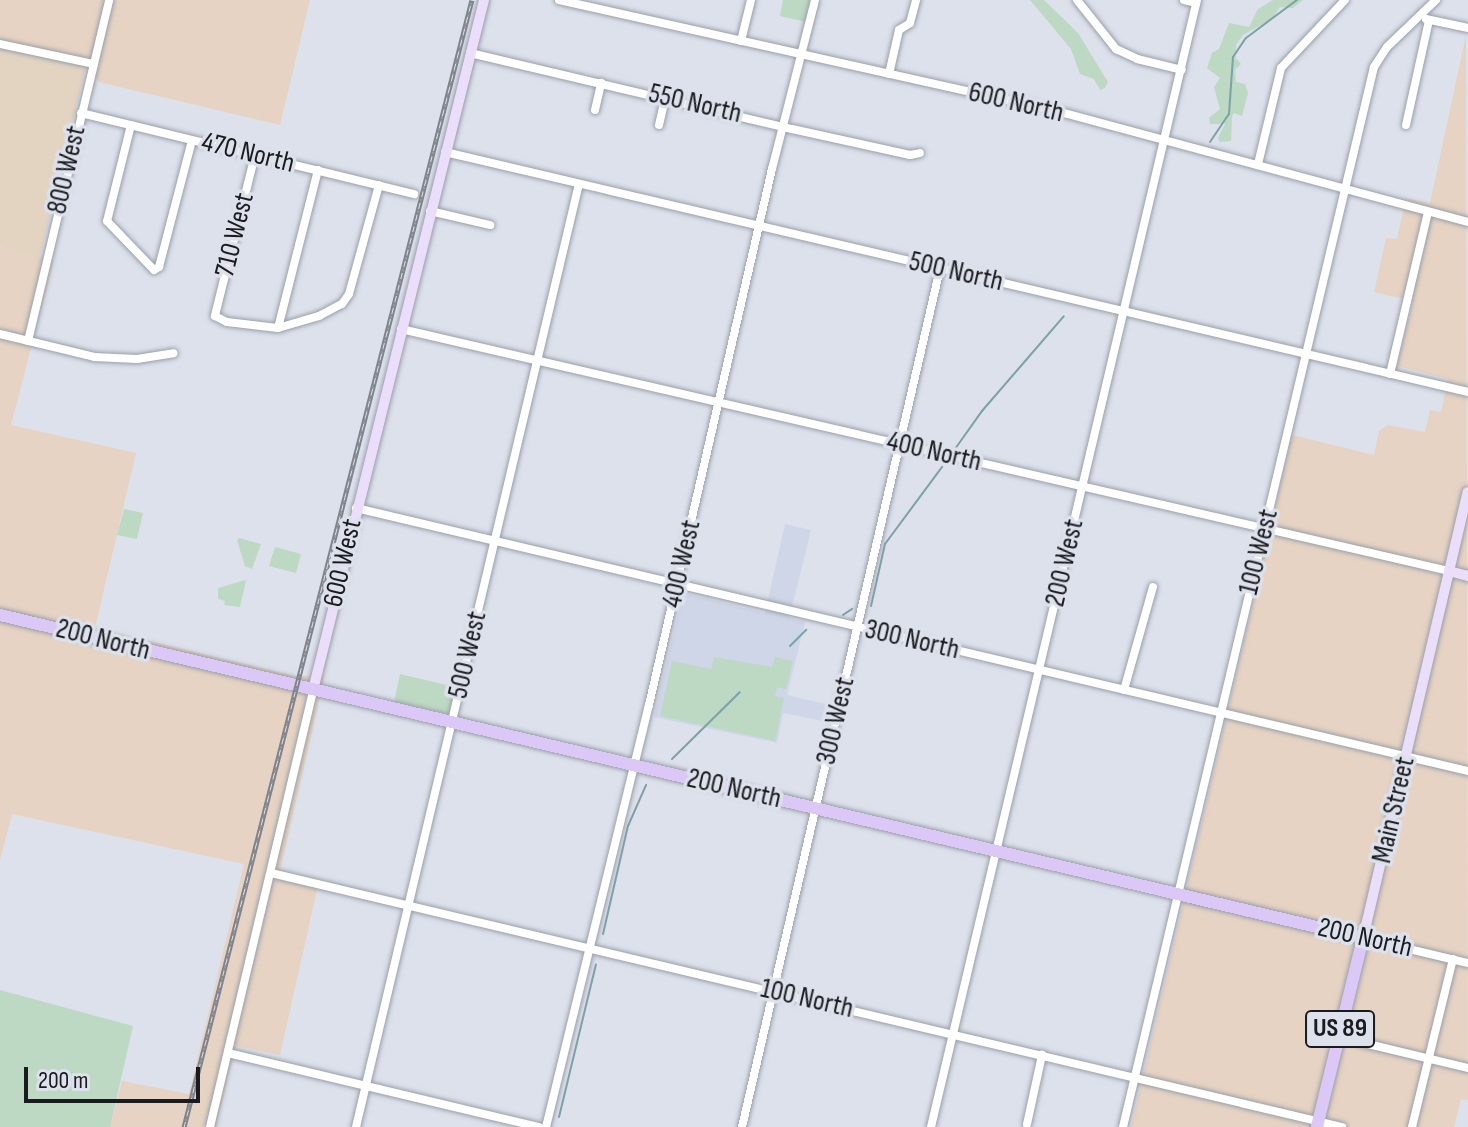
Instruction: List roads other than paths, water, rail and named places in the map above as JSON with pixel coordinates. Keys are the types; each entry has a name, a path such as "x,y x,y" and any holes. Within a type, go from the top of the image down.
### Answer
{"highway":[{"name":"200 North","path":"0,615 1363,938"},
{"name":"Main Street","path":"1318,1124 1363,938"}],"main road":[{"name":"600 West","path":"313,690 484,0"},
{"name":"Main Street","path":"1363,938 1468,492"},
{"name":"400 North","path":"1449,571 1468,576"}],"street":[{"name":"800 West","path":"28,341 109,0"},
{"name":"600 North","path":"559,0 1165,139 1468,222"},
{"path":"610,12 612,0"},
{"path":"741,41 751,0"},
{"name":"400 West","path":"546,1127 678,584 782,126 815,0"},
{"path":"889,74 899,30 910,23 916,0"},
{"path":"1077,0 1116,49 1137,59 1182,70"},
{"path":"1184,0 1197,2"},
{"path":"1258,164 1281,68 1345,0"},
{"name":"100 West","path":"1123,1127 1374,67 1387,47 1425,19 1436,0"},
{"name":"200 West","path":"931,1127 1197,2"},
{"path":"1406,125 1425,19 1468,28"},
{"path":"0,44 94,64"},
{"name":"550 North","path":"470,53 910,155 920,153"},
{"path":"595,110 601,83"},
{"path":"659,125 665,98"},
{"name":"470 North","path":"81,113 414,194"},
{"path":"131,125 107,221 146,266 154,270 159,267 192,140"},
{"name":"500 North","path":"445,152 1468,392"},
{"name":"710 West","path":"255,155 215,316 246,326 278,328"},
{"path":"278,328 318,170"},
{"name":"500 West","path":"356,1127 579,184"},
{"path":"278,328 319,316 342,304 349,294 379,185"},
{"path":"430,211 490,225"},
{"path":"1390,374 1428,212"},
{"name":"300 West","path":"742,1127 940,269"},
{"name":"400 North","path":"401,329 1264,531 1449,571"},
{"path":"0,334 94,357 137,359 174,353"},
{"name":"300 North","path":"356,508 1468,771"},
{"path":"1124,690 1153,587"},
{"name":"600 West","path":"210,1127 313,690"},
{"name":"100 North","path":"271,873 1135,1077 1318,1124 1342,1127"},
{"name":"200 North","path":"1363,938 1468,963"},
{"path":"1412,1127 1453,959"},
{"path":"1339,1037 1468,1068"},
{"path":"228,1053 539,1127"},
{"path":"1027,1124 1042,1055"}],"waterway":[{"path":"1210,142 1229,114 1233,57 1246,38 1297,0"},
{"path":"955,449 982,411 1064,316"},
{"path":"871,606 885,544 942,467"},
{"path":"843,615 852,609"},
{"path":"790,646 806,630"},
{"path":"672,759 740,692"},
{"path":"603,934 628,826 646,785"},
{"path":"559,1117 596,964"}],"railway":[{"path":"184,1127 472,0"}]}
